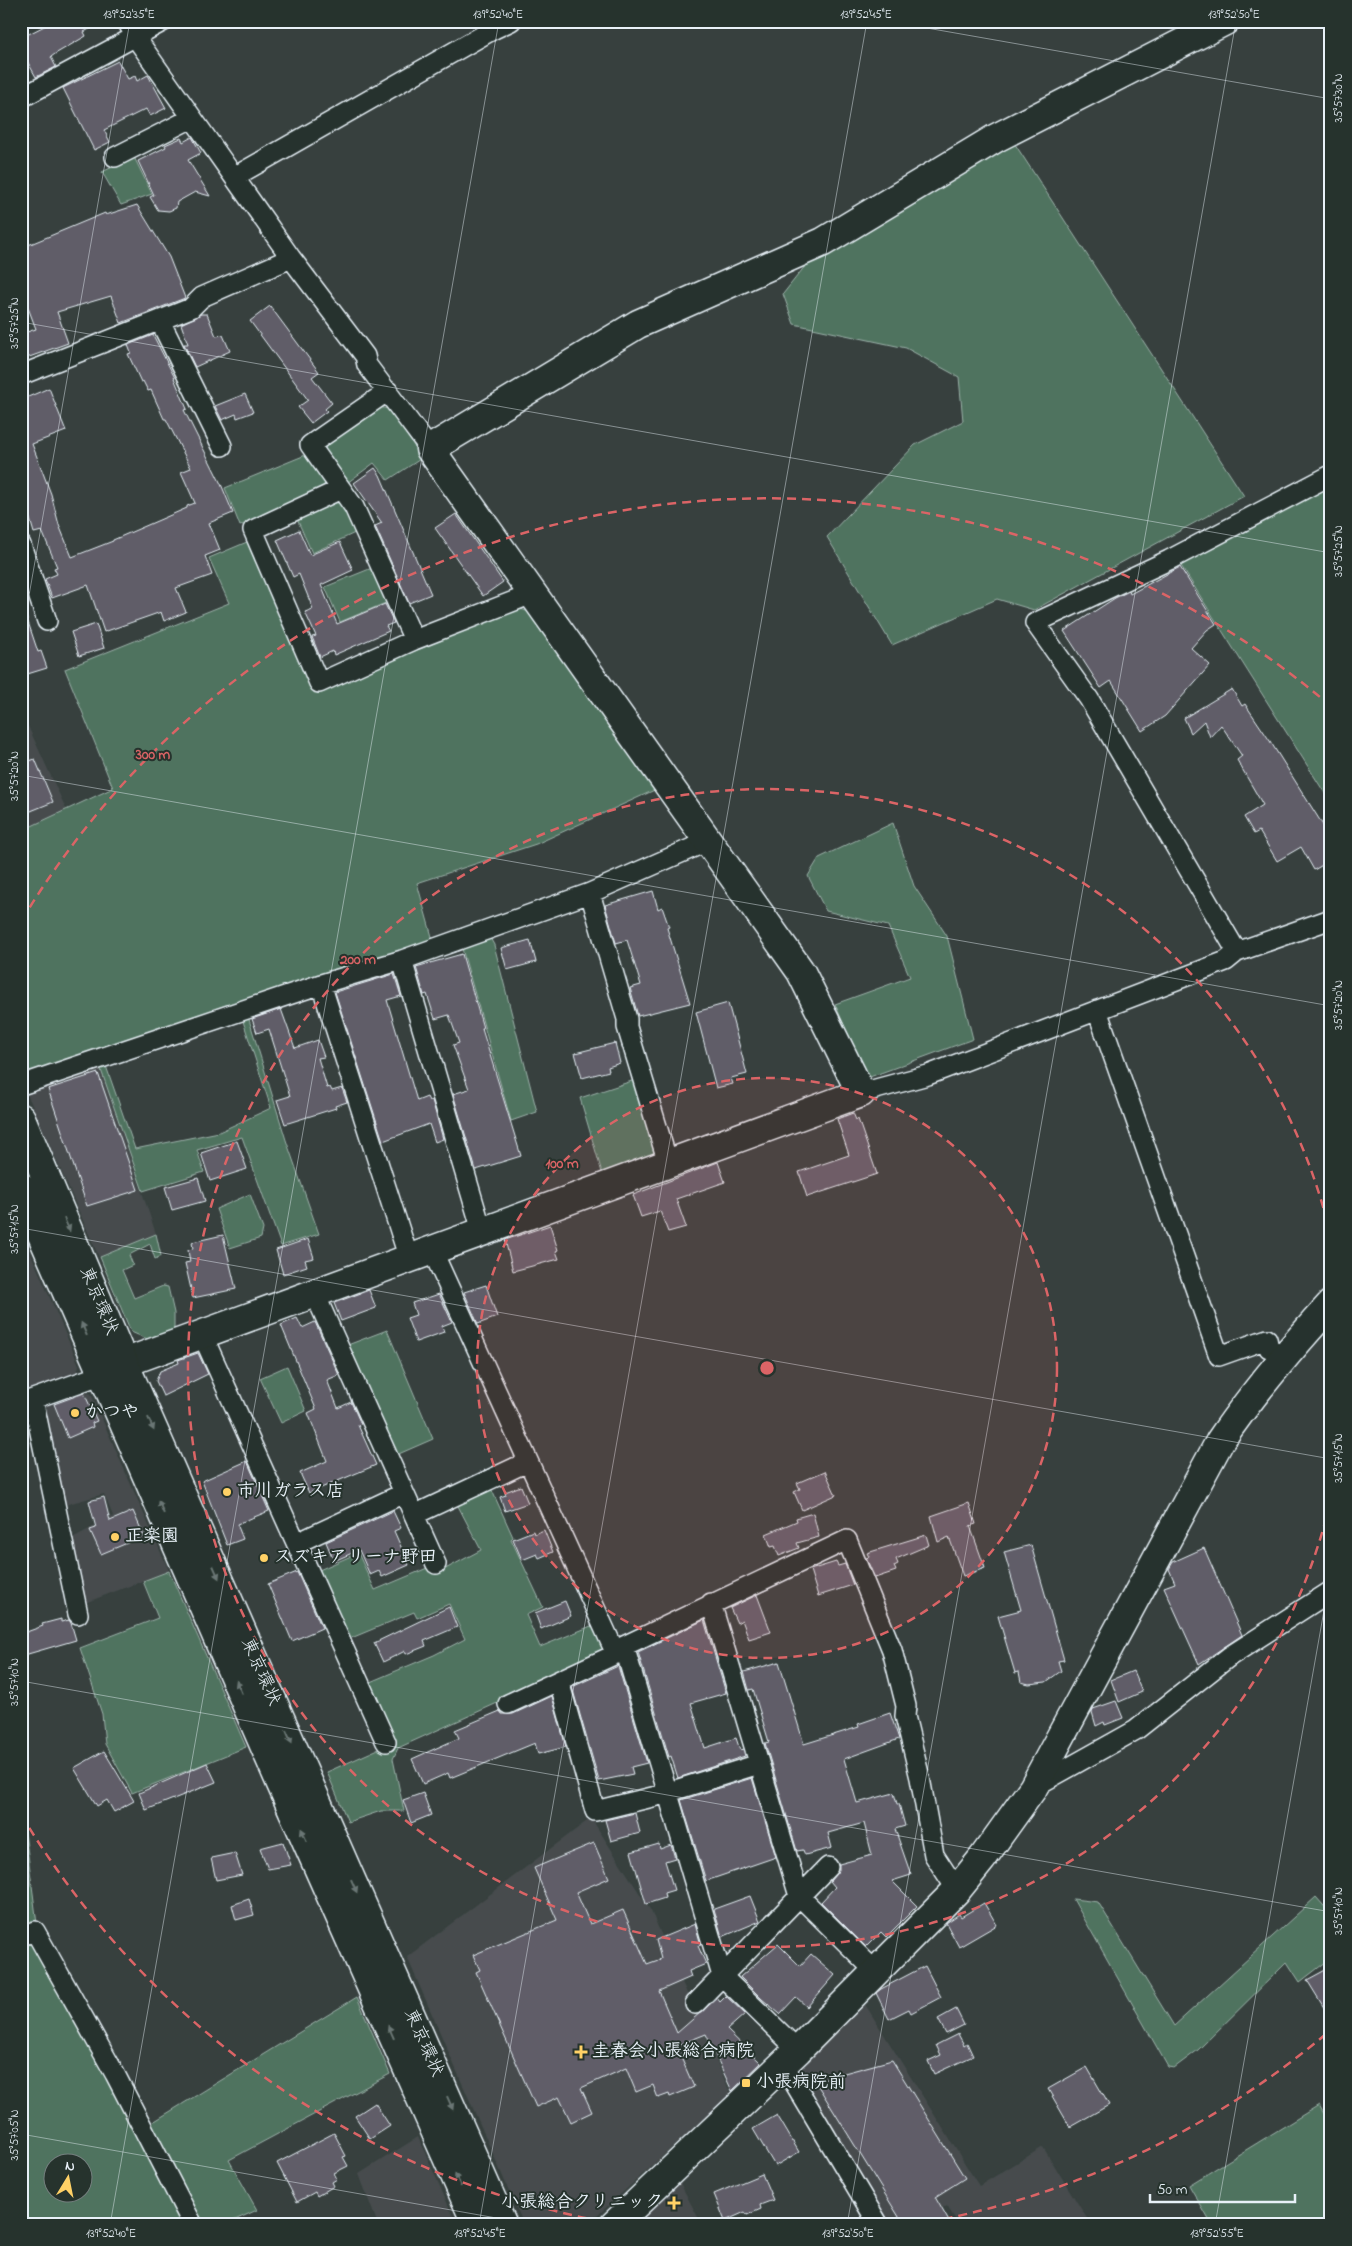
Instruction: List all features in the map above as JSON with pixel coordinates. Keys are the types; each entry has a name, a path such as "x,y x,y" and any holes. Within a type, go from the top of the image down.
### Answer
{"main road":[{"path":"114,1369 314,1292 861,1093 801,972 430,449 638,324 823,242 996,138 1225,21"},
{"name":"東京環状","path":"21,1118 114,1369 281,1784 477,2225"},
{"name":"東京環状","path":"21,1187 114,1369 503,2225"},
{"path":"614,2225 791,2057 957,1890 1033,1788 1220,1441 1249,1398 1284,1355 1331,1304"}],"street":[{"path":"127,21 136,38 291,258 365,356 367,365 430,449"},
{"path":"21,98 136,38 164,21"},
{"path":"234,177 499,24"},
{"path":"115,157 192,118"},
{"path":"21,375 190,308 202,297 291,258"},
{"path":"160,321 222,446"},
{"path":"388,391 310,445 354,507 414,640"},
{"path":"1236,952 1089,699 1035,623 1169,560 1331,475"},
{"path":"341,489 253,530 318,683 414,640 532,594"},
{"path":"21,545 47,621"},
{"path":"21,1085 321,984 402,960 590,893 708,841"},
{"path":"590,893 627,1019 627,1027 668,1163"},
{"path":"861,1093 928,1075 1226,961 1236,952 1331,919"},
{"path":"402,960 482,1231"},
{"path":"321,984 420,1254 527,1462 620,1650 669,1792 722,1976 791,2057 879,2225"},
{"path":"1097,1010 1219,1356 1266,1339 1269,1348 1284,1355"},
{"path":"314,1292 436,1564"},
{"path":"202,1334 386,1742"},
{"path":"78,1614 27,1401 114,1369"},
{"path":"414,1516 527,1462"},
{"path":"297,1544 404,1493"},
{"path":"508,1704 559,1681 711,1603 846,1540 892,1650 906,1706 905,1716 920,1778 934,1855 957,1890"},
{"path":"1033,1788 1136,1730 1230,1656 1331,1591"},
{"path":"711,1603 798,1896 876,1972"},
{"path":"559,1681 595,1811 669,1792 759,1764"},
{"path":"695,2004 828,1867"},
{"path":"21,1936 35,1930 115,2074 193,2225"}],"shaded area":[{"path":"21,711 67,811 21,831"},
{"path":"99,1064 156,1234 99,1257 25,1089"},
{"path":"21,1231 79,1365 77,1373 21,1393"},
{"path":"83,1391 91,1394 169,1571 82,1604 69,1540 113,1516 104,1494 61,1506 39,1405"},
{"name":"圭春会小張総合病院","path":"591,1818 651,1911 731,2094 587,2225 524,2225 407,1957"},
{"name":"圭春会小張総合病院","path":"863,2001 979,2186 1043,2147 1091,2225 959,2225 947,2206 916,2225 886,2225 794,2071"},
{"path":"418,2137 457,2225 378,2225 359,2174"},
{"name":"小張総合クリニック","path":"679,2181 702,2225 636,2225"}],"green space":[{"path":"1009,135 1244,496 1034,610 997,599 892,645 827,537 915,445 963,421 959,377 906,348 794,324 783,294 817,251"},
{"path":"134,157 152,194 121,205 102,172"},
{"path":"379,407 389,409 422,458 388,480 374,463 347,483 325,453 326,443"},
{"path":"308,454 326,479 323,489 240,526 225,488"},
{"path":"1331,482 1331,803 1178,561"},
{"path":"334,502 342,504 357,532 312,553 297,519"},
{"path":"247,542 314,693 518,608 532,613 659,788 536,844 417,883 434,944 21,1078 21,831 113,788 65,669 229,603 209,558"},
{"path":"372,568 388,602 340,622 325,587"},
{"path":"893,823 914,886 947,936 973,1039 867,1078 835,1004 910,977 888,926 826,911 808,876 819,858"},
{"path":"489,936 494,945 537,1112 511,1121 461,945"},
{"path":"247,1013 286,1140 319,1234 281,1246 242,1137 197,1150 204,1172 143,1191 99,1064","holes":["242,1018 271,1108 219,1132 135,1149 106,1066"]},
{"path":"638,1079 658,1156 603,1176 580,1098"},
{"path":"250,1194 263,1229 261,1238 230,1248 216,1209"},
{"path":"156,1234 161,1256 155,1259 150,1244 129,1255 133,1265 122,1270 134,1298 163,1286 168,1287 174,1313 174,1334 152,1341 131,1332 100,1257"},
{"path":"387,1330 433,1439 394,1456 345,1346"},
{"path":"287,1366 306,1411 281,1423 260,1378"},
{"path":"490,1486 513,1537 511,1539 543,1607 526,1615 540,1647 596,1624 605,1643 601,1656 398,1748 393,1759 404,1811 381,1811 348,1822 327,1772 385,1746 396,1744 370,1682 434,1655 465,1639 449,1604 417,1618 414,1612 349,1639 319,1570 358,1553 375,1590 432,1566 436,1574 481,1550 456,1502"},
{"path":"169,1571 246,1747 132,1793 105,1744 102,1714 80,1648 158,1618 143,1581"},
{"path":"21,1801 37,1924 140,2130 357,1997 390,2074 229,2160 257,2210 224,2225 21,2225"},
{"path":"1316,1897 1331,1914 1331,1958 1300,1982 1287,1962 1198,2050 1174,2068 1168,2067 1073,1899 1098,1902 1174,2026"},
{"path":"1319,2105 1331,2126 1331,2225 1212,2225 1189,2185"}],"building":[{"path":"54,21 104,21 84,32 86,36 51,57 56,67 36,77 21,50 21,38"},
{"path":"118,61 128,79 135,76 137,81 148,75 166,108 150,116 146,109 104,130 110,142 94,150 63,88"},
{"path":"192,137 201,153 188,160 210,196 195,192 177,202 176,208 169,211 158,210 150,197 154,195 138,161 166,147 165,145 181,138 183,142"},
{"path":"137,205 169,257 185,298 121,323 111,296 57,312 68,343 21,360 21,334 36,329 21,289 21,248 105,213 106,215"},
{"path":"270,306 319,372 312,377 332,403 325,409 327,411 311,423 298,407 308,400 250,321"},
{"path":"201,314 207,314 216,336 223,335 230,351 195,367 184,344 188,344 181,324"},
{"path":"153,335 175,378 187,409 184,410 221,484 233,513 209,523 220,550 205,556 212,575 176,588 186,612 164,621 161,612 104,632 88,585 52,598 45,579 57,574 54,568 57,567 42,531 34,533 25,502 21,503 21,400 49,388 66,431 32,444 51,494 59,525 72,557 187,508 187,506 195,503 181,472 191,468 166,419 164,419 151,390 148,391 143,381 141,382 128,354 131,353 128,345"},
{"path":"245,394 253,412 237,418 236,414 222,420 215,406"},
{"path":"375,468 380,475 431,594 409,603 375,526 382,523 354,483"},
{"path":"456,514 503,582 483,596 435,528"},
{"path":"299,530 310,555 340,542 353,570 321,585 337,624 385,604 394,623 386,626 389,631 334,655 333,651 320,657 312,637 316,636 305,612 313,609 299,574 293,577 277,540"},
{"path":"1180,567 1216,624 1207,630 1191,648 1210,665 1165,716 1142,731 1111,681 1101,688 1064,631 1115,598 1129,591 1130,594"},
{"path":"21,610 24,610 38,652 41,651 47,668 21,676"},
{"path":"96,624 104,648 79,656 71,632"},
{"path":"1232,689 1242,706 1245,704 1270,741 1331,838 1331,860 1314,870 1301,847 1277,861 1259,831 1254,834 1244,817 1263,805 1237,760 1242,756 1221,725 1210,737 1204,721 1191,733 1184,718"},
{"path":"35,759 53,802 21,815 21,764"},
{"path":"653,891 658,909 662,907 669,927 667,928 690,1003 638,1016 630,988 641,985 627,940 616,943 605,905"},
{"path":"530,940 536,962 507,970 501,948"},
{"path":"462,954 482,1029 521,1156 476,1170 453,1094 469,1089 453,1045 459,1043 449,1015 435,1019 427,994 424,995 416,967"},
{"path":"394,974 401,996 387,1000 417,1101 427,1097 429,1101 432,1100 443,1139 435,1142 429,1124 383,1141 335,992"},
{"path":"728,1003 747,1074 731,1078 733,1084 716,1088 696,1012"},
{"path":"281,1009 295,1048 318,1040 324,1057 318,1058 327,1088 330,1087 332,1091 342,1088 347,1102 335,1106 336,1108 285,1124 277,1100 290,1096 269,1029 257,1033 252,1019"},
{"path":"615,1043 620,1063 608,1067 609,1071 582,1078 575,1053"},
{"path":"98,1073 138,1190 87,1206 48,1089"},
{"path":"853,1113 856,1120 858,1119 877,1174 807,1197 799,1172 849,1155 837,1119"},
{"path":"237,1141 247,1169 210,1181 201,1153"},
{"path":"718,1162 725,1182 676,1199 686,1227 668,1232 660,1211 641,1217 633,1195"},
{"path":"198,1178 205,1201 172,1210 165,1187"},
{"path":"550,1225 559,1259 513,1271 505,1240"},
{"path":"223,1235 236,1289 193,1298 185,1263 190,1262 188,1250 193,1249 192,1242"},
{"path":"308,1239 314,1258 305,1260 307,1266 283,1274 276,1250"},
{"path":"486,1285 497,1317 478,1324 464,1292"},
{"path":"369,1290 376,1308 341,1321 334,1303"},
{"path":"439,1294 452,1322 442,1326 444,1332 416,1342 407,1318 416,1315 412,1303"},
{"path":"297,1318 302,1328 315,1322 339,1375 327,1380 338,1408 351,1402 361,1424 358,1425 376,1465 309,1493 300,1473 327,1461 308,1413 316,1409 281,1325"},
{"path":"198,1353 208,1374 163,1396 156,1381 160,1371 179,1363 178,1360"},
{"name":"かつや","path":"84,1393 97,1421 92,1423 93,1427 68,1438 54,1404"},
{"path":"247,1461 269,1511 237,1524 243,1539 227,1545 202,1481"},
{"path":"825,1471 836,1495 802,1510 794,1492 800,1489 797,1483"},
{"path":"521,1486 528,1503 505,1511 500,1497 506,1495 505,1492"},
{"path":"104,1497 110,1521 133,1511 144,1536 101,1554 90,1530 96,1528 89,1501"},
{"path":"969,1503 976,1524 970,1526 985,1568 963,1576 949,1537 938,1542 931,1516"},
{"path":"393,1511 401,1528 394,1531 409,1565 382,1577 379,1571 370,1575 359,1550 334,1561 326,1542"},
{"path":"813,1513 819,1537 797,1543 799,1548 779,1556 775,1546 771,1547 766,1534 797,1521 796,1518"},
{"path":"544,1530 553,1552 539,1558 537,1554 522,1560 513,1539 533,1531 534,1534"},
{"path":"926,1535 929,1545 896,1559 898,1564 894,1566 896,1571 875,1578 866,1558 869,1557 867,1553"},
{"path":"1031,1545 1064,1660 1058,1661 1061,1671 1046,1682 1029,1684 1021,1682 1019,1672 1015,1673 998,1616 1021,1610 1004,1552"},
{"path":"1204,1548 1242,1635 1199,1664 1164,1587 1175,1583 1169,1569 1173,1562"},
{"path":"836,1562 838,1566 845,1564 853,1585 818,1596 810,1570"},
{"path":"297,1572 322,1628 292,1641 268,1584"},
{"path":"757,1595 771,1632 749,1639 742,1620 737,1623 730,1608"},
{"path":"565,1601 571,1616 541,1629 535,1613"},
{"path":"449,1607 457,1627 424,1641 426,1646 406,1654 405,1651 383,1662 374,1643"},
{"path":"61,1619 61,1622 69,1620 76,1640 21,1656 21,1634 43,1626 42,1624"},
{"path":"704,1620 726,1693 691,1703 705,1748 736,1738 740,1750 743,1749 745,1756 678,1778 671,1756 669,1757 638,1652"},
{"path":"779,1662 804,1744 859,1727 858,1724 890,1713 899,1739 844,1759 857,1803 894,1793 905,1826 895,1829 911,1875 892,1881 917,1906 886,1937 881,1932 866,1947 821,1902 835,1887 830,1881 839,1870 839,1864 872,1855 864,1823 828,1833 832,1848 805,1855 803,1850 797,1851 765,1743 769,1742 753,1689 749,1690 744,1672"},
{"path":"618,1666 647,1763 631,1767 633,1774 599,1781 572,1687"},
{"path":"1133,1671 1142,1692 1119,1702 1111,1680"},
{"path":"552,1696 566,1747 538,1754 535,1743 450,1778 448,1773 423,1784 412,1759 459,1738 455,1730 500,1711 502,1714 513,1714"},
{"path":"1116,1701 1123,1718 1105,1725 1104,1722 1096,1726 1092,1712 1093,1709"},
{"path":"104,1751 134,1801 114,1812 107,1800 97,1806 74,1768"},
{"path":"207,1763 216,1782 146,1810 139,1793"},
{"path":"752,1778 776,1857 706,1881 681,1800"},
{"path":"423,1793 431,1815 411,1823 403,1800"},
{"path":"635,1813 640,1833 611,1841 605,1820"},
{"path":"283,1842 291,1865 268,1869 260,1848"},
{"path":"594,1843 609,1878 576,1892 590,1924 623,1910 647,1964 661,1959 656,1940 695,1924 701,1945 698,1946 706,1964 689,1971 691,1977 659,1991 677,2033 717,1998 720,2002 726,1996 745,2014 727,2030 761,2063 732,2091 706,2034 676,2046 694,2087 670,2097 669,2094 658,2098 653,2085 636,2092 626,2068 581,2088 592,2112 571,2122 559,2097 536,2107 476,1972 480,1970 473,1955 557,1920 534,1868"},
{"path":"659,1844 660,1849 671,1845 675,1858 665,1861 674,1890 664,1893 665,1898 646,1904 631,1852"},
{"path":"235,1853 242,1875 216,1880 211,1858"},
{"path":"750,1896 760,1921 722,1937 714,1909"},
{"path":"249,1899 254,1915 236,1920 232,1905"},
{"path":"984,1903 997,1925 959,1947 946,1923 959,1914 961,1917"},
{"path":"778,1944 800,1966 811,1954 835,1975 807,2007 796,1997 780,2014 740,1977"},
{"path":"925,1966 941,1997 911,2013 909,2009 889,2019 876,1993"},
{"path":"1331,1967 1331,2019 1307,1980"},
{"path":"956,2009 964,2025 946,2034 938,2019"},
{"path":"958,2034 964,2045 967,2043 973,2056 934,2074 928,2061 941,2055 936,2045"},
{"path":"892,2060 965,2178 935,2197 951,2225 904,2225 815,2081"},
{"path":"1087,2067 1109,2105 1070,2127 1048,2089"},
{"path":"375,2103 390,2126 370,2139 355,2116"},
{"path":"777,2115 799,2152 775,2166 753,2129"},
{"path":"334,2133 346,2156 343,2157 348,2166 334,2173 337,2179 332,2182 334,2186 317,2196 315,2192 297,2202 277,2163"},
{"path":"762,2174 773,2200 760,2205 761,2209 747,2215 745,2212 725,2221 714,2194"}],"place":[{"name":"かつや","path":"75,1413"},
{"name":"市川ガラス店","path":"227,1492"},
{"name":"正楽園","path":"115,1537"},
{"name":"スズキアリーナ野田","path":"264,1558"},
{"name":"圭春会小張総合病院","path":"581,2052"},
{"name":"小張病院前","path":"746,2083"},
{"name":"小張総合クリニック","path":"674,2203"}]}
